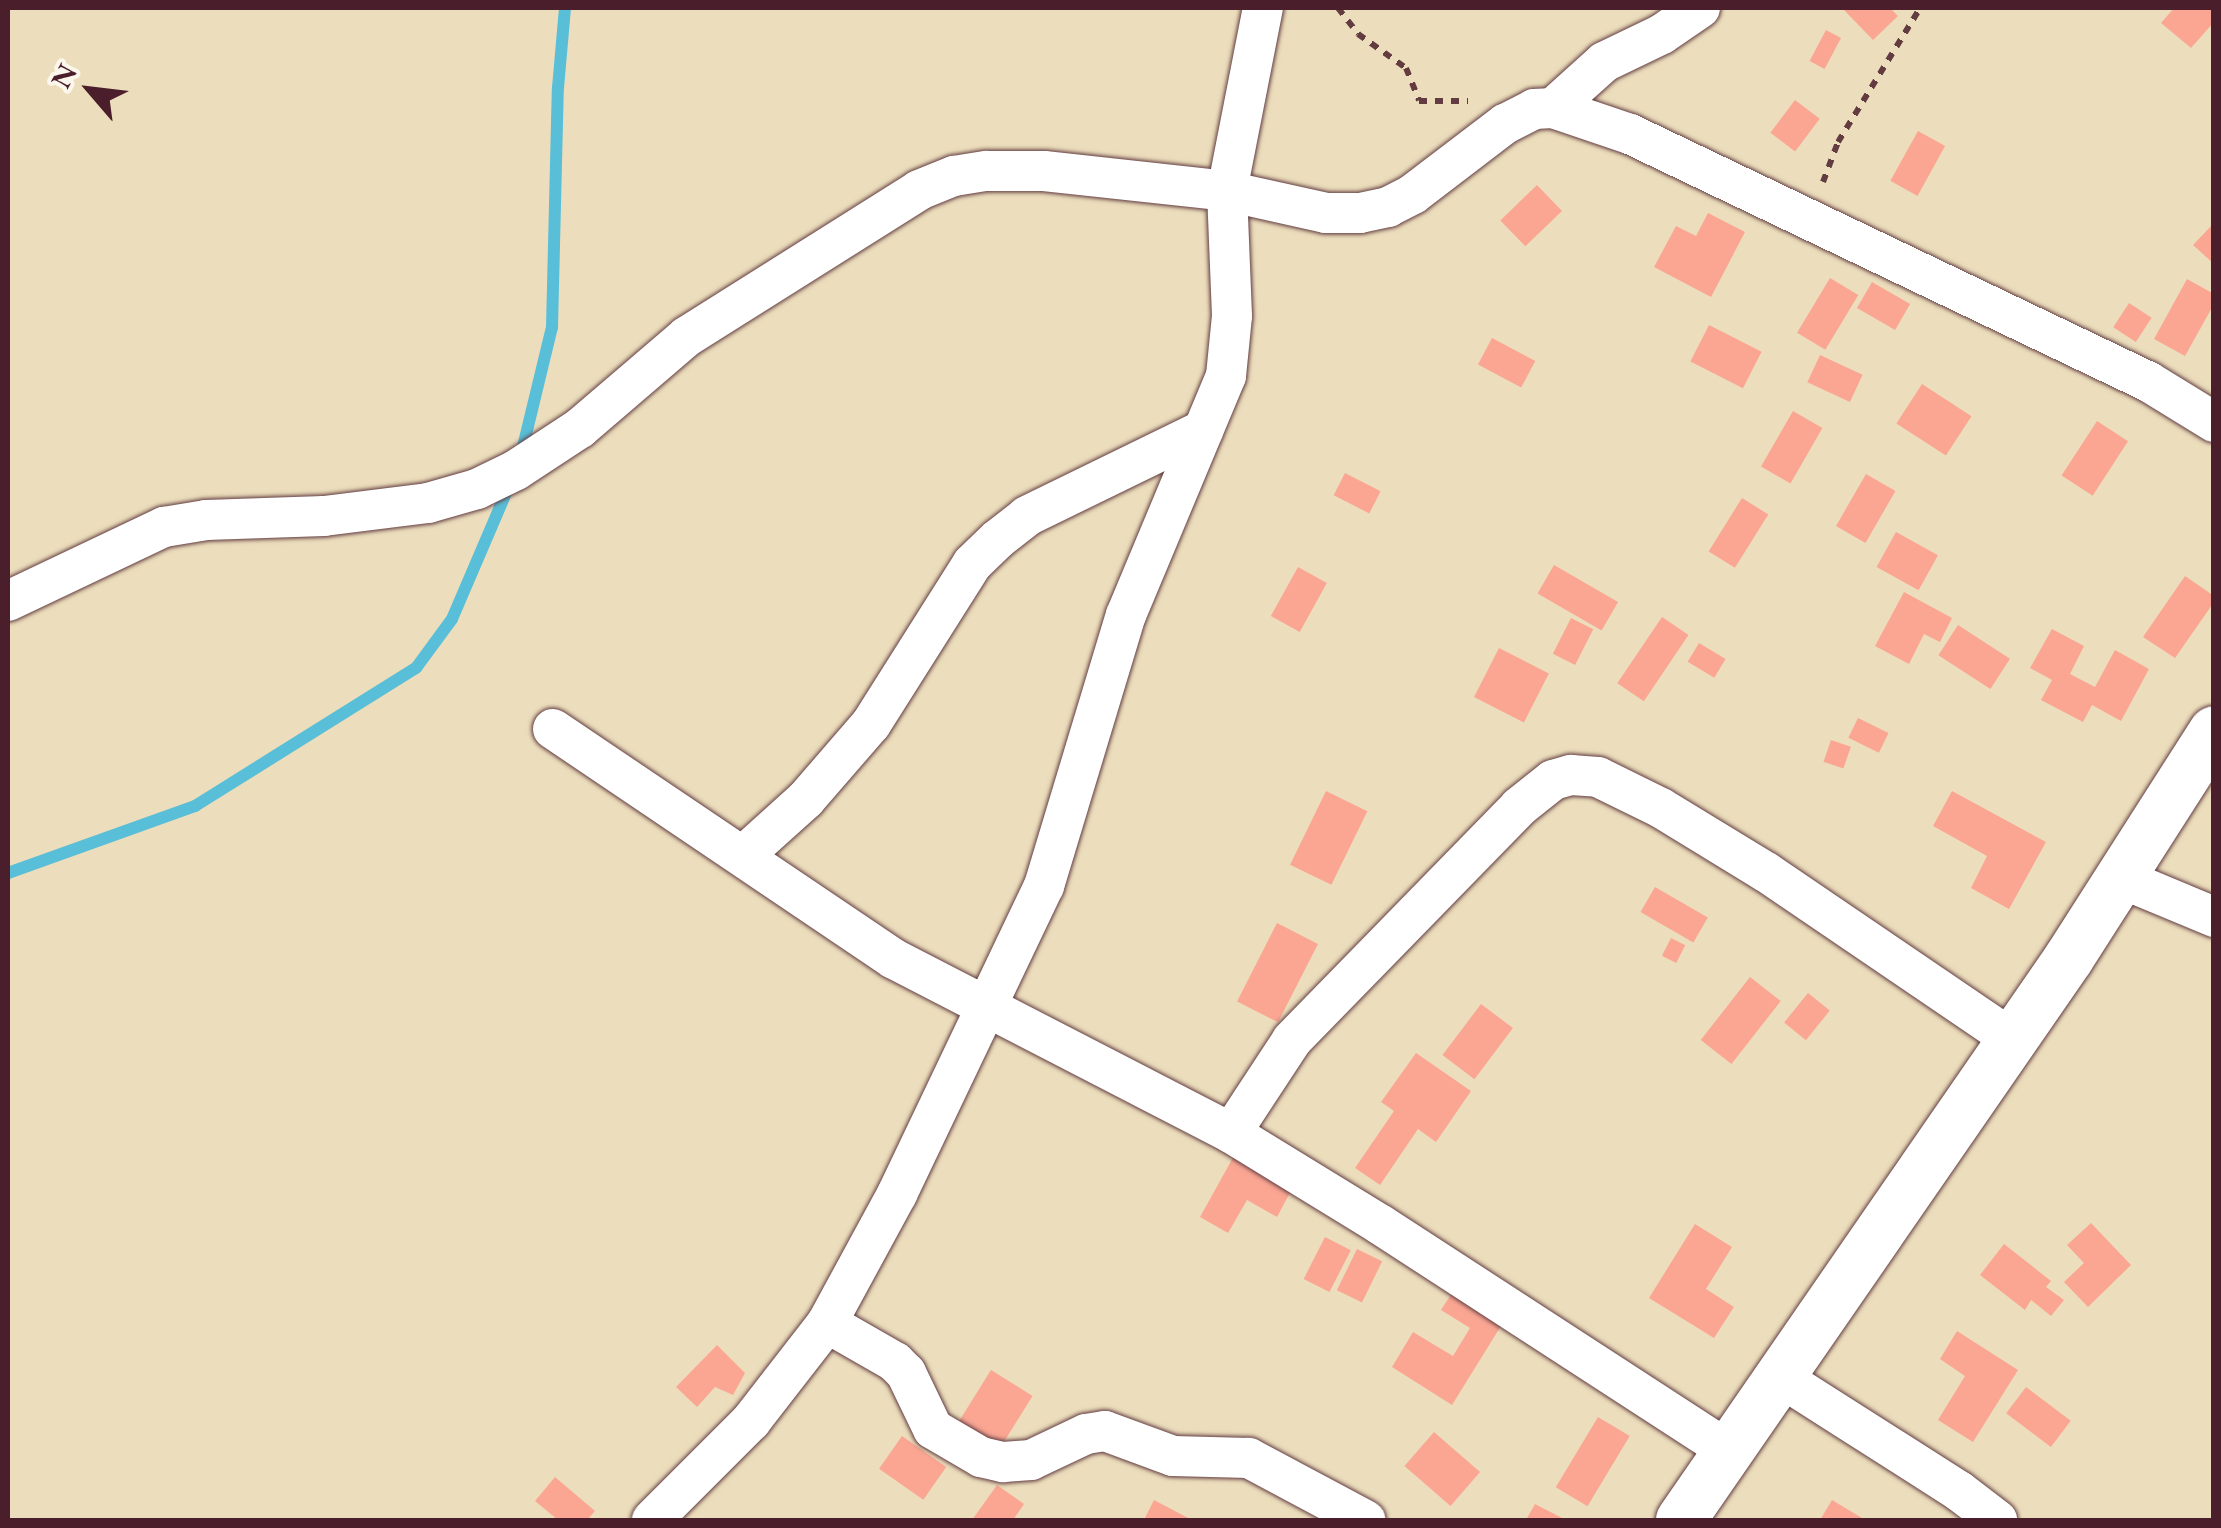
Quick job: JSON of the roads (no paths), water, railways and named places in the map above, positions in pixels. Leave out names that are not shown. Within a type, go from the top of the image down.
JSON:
[{"type":"street","points":[[652,1520],[751,1421],[827,1323],[897,1194],[1044,886],[1126,615],[1226,376],[1230,349],[1227,191],[1263,8]]},
{"type":"street","points":[[8,601],[164,527],[206,520],[324,516],[428,503],[477,489],[516,470],[580,428],[686,336],[919,190],[954,176],[1044,170],[1227,191],[1326,213],[1360,213],[1388,207],[1456,164],[1514,118],[1544,109],[1604,62],[1662,34],[1700,8]]},
{"type":"street","points":[[1544,109],[1630,134],[2149,382],[2214,422]]},
{"type":"street","points":[[744,854],[806,799],[872,724],[972,564],[998,539],[1027,516],[1203,430]]},
{"type":"street","points":[[553,730],[676,815],[744,854],[894,958],[1230,1133],[1381,1224],[1726,1449]]},
{"type":"street","points":[[1680,1520],[2012,1039],[2214,731]]},
{"type":"street","points":[[1230,1133],[1292,1040],[1520,807],[1553,780],[1571,775],[1598,777],[1661,808],[1766,872],[2012,1039]]},
{"type":"street","points":[[2118,878],[2214,917]]},
{"type":"street","points":[[827,1323],[896,1362],[933,1429],[980,1457],[1003,1462],[1030,1460],[1086,1434],[1105,1431],[1173,1456],[1250,1458],[1365,1520]]},
{"type":"street","points":[[1778,1375],[1960,1491],[1997,1520]]},
{"type":"waterway","points":[[522,451],[552,327],[558,88],[565,8]]},
{"type":"waterway","points":[[8,873],[195,806],[416,668],[452,619],[510,484]]}]
